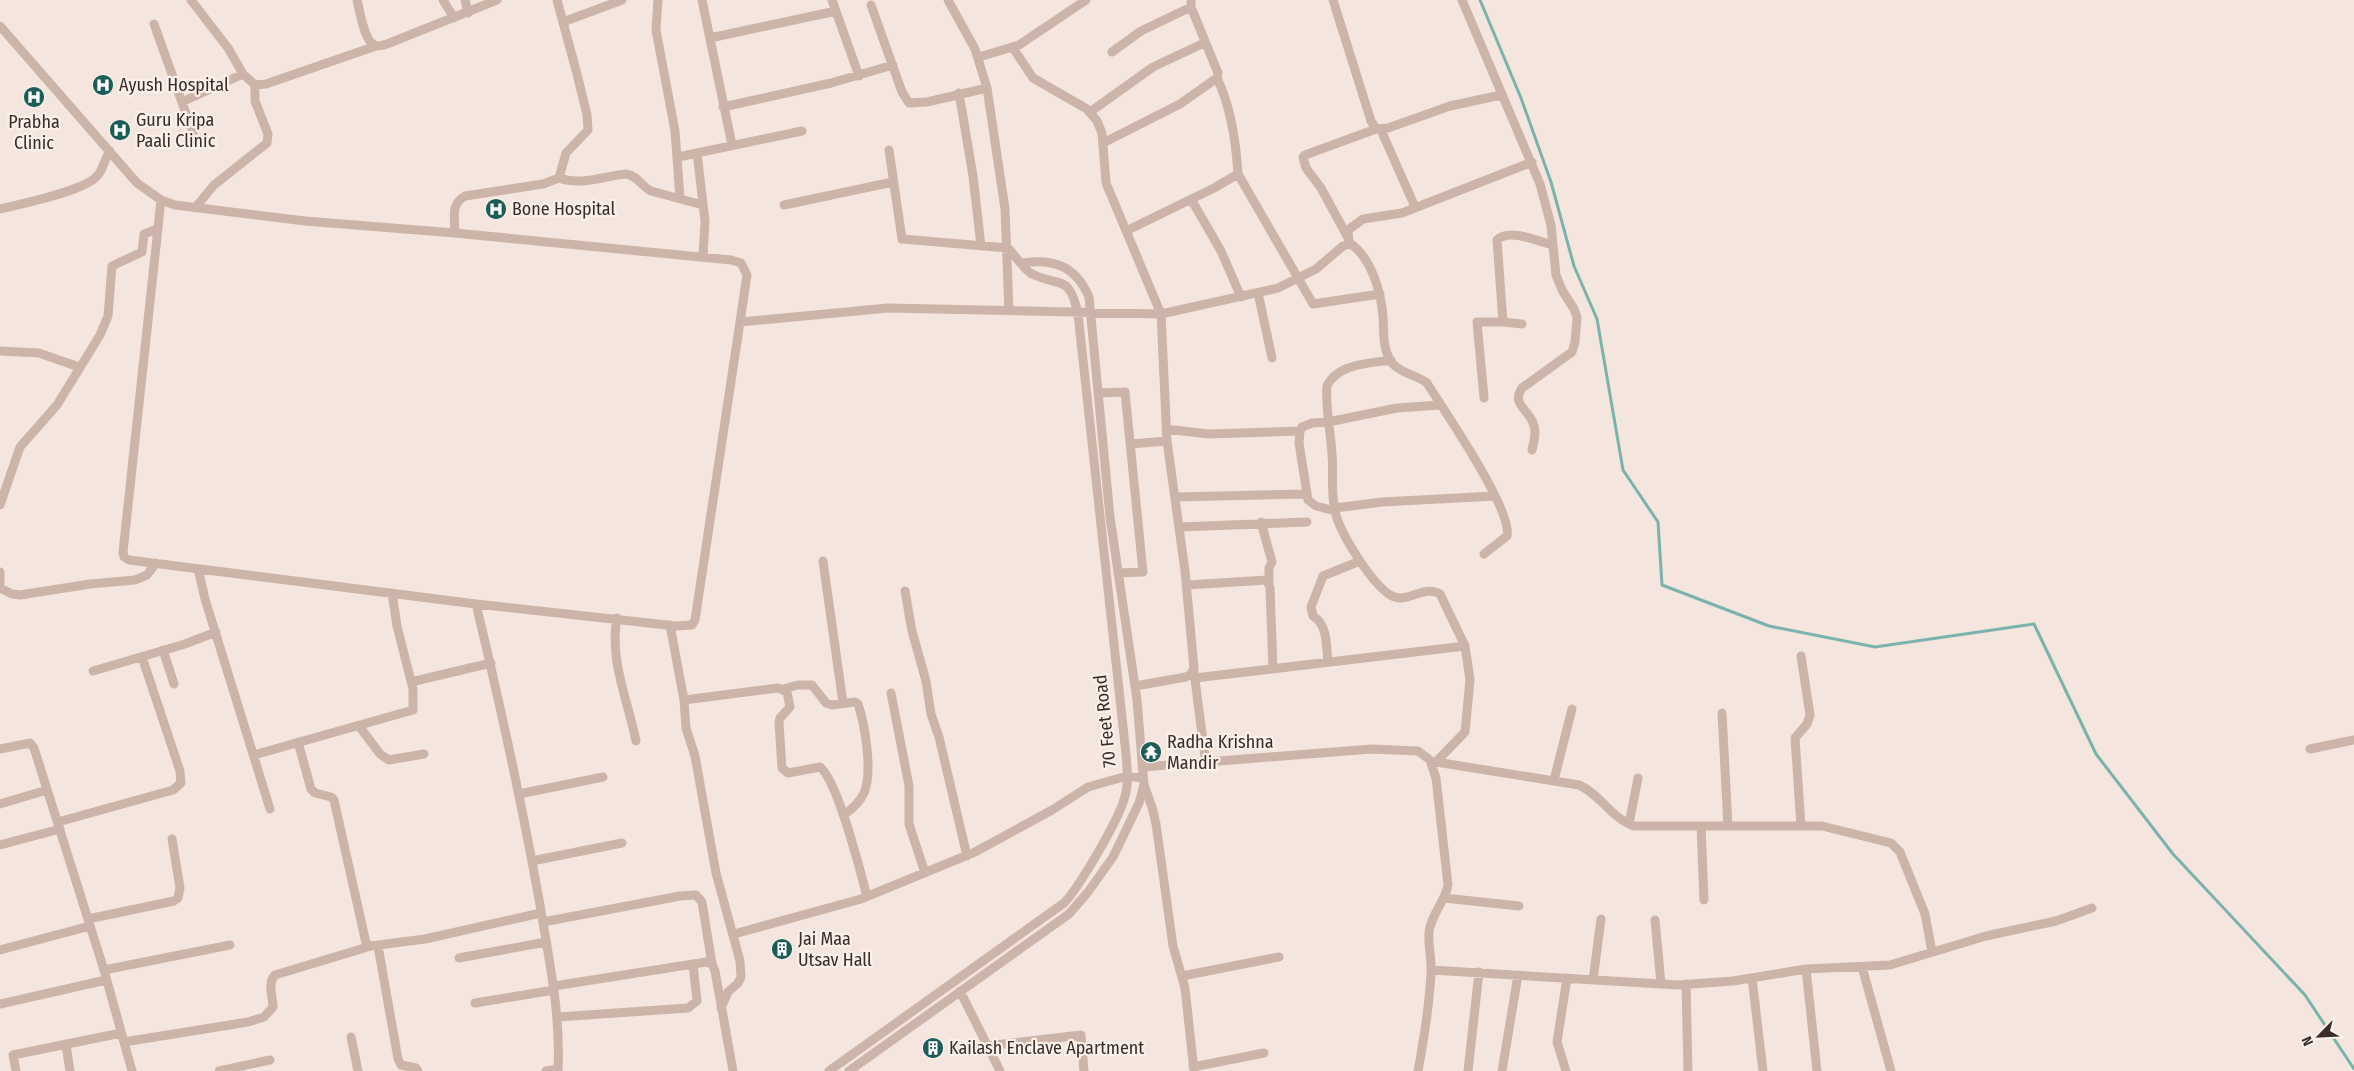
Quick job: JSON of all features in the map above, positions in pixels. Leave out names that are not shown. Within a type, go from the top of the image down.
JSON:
[{"type":"street","points":[[191,0],[228,48],[243,74],[255,85],[255,101],[268,134],[267,143],[214,185],[196,208]]},
{"type":"street","points":[[357,0],[369,42],[376,46]]},
{"type":"street","points":[[444,0],[454,18]]},
{"type":"street","points":[[465,0],[468,13]]},
{"type":"street","points":[[255,85],[266,84],[376,46],[468,13],[497,0]]},
{"type":"street","points":[[557,0],[588,122],[586,135],[566,153],[559,178]]},
{"type":"street","points":[[563,22],[622,0]]},
{"type":"street","points":[[658,0],[656,30],[678,156],[680,198]]},
{"type":"street","points":[[702,0],[732,145]]},
{"type":"street","points":[[832,0],[859,76]]},
{"type":"street","points":[[948,0],[979,57],[987,88],[1001,168],[1008,248],[1009,311]]},
{"type":"street","points":[[979,57],[1013,48],[1086,0]]},
{"type":"street","points":[[1332,0],[1371,121],[1379,129],[1415,207]]},
{"type":"street","points":[[1462,0],[1501,95],[1532,162],[1547,208],[1559,283],[1574,308],[1577,326],[1575,342],[1570,355],[1520,392],[1520,404],[1534,426],[1535,435],[1532,450]]},
{"type":"street","points":[[1112,52],[1141,31],[1191,4],[1204,43],[1218,73],[1217,78],[1225,98],[1236,146],[1238,174],[1300,278],[1313,304],[1380,294]]},
{"type":"street","points":[[871,5],[905,98],[909,103],[926,102],[987,88]]},
{"type":"street","points":[[710,38],[836,11]]},
{"type":"street","points":[[154,24],[193,132]]},
{"type":"street","points":[[0,26],[138,183],[160,200],[196,208],[305,220],[703,257],[741,263],[746,268],[747,275],[695,620],[692,625],[670,625],[476,604],[129,560],[124,557],[160,200]]},
{"type":"street","points":[[1090,112],[1153,67],[1204,43]]},
{"type":"street","points":[[1013,48],[1034,78],[1090,112],[1098,121],[1102,132],[1106,184],[1161,314],[1167,440],[1187,585],[1195,678],[1206,764]]},
{"type":"street","points":[[723,107],[859,76],[893,65]]},
{"type":"street","points":[[182,102],[243,74]]},
{"type":"street","points":[[1103,143],[1180,104],[1217,78]]},
{"type":"street","points":[[959,93],[973,176],[981,246]]},
{"type":"street","points":[[1484,554],[1500,544],[1508,533],[1494,496],[1471,453],[1427,383],[1421,378],[1399,368],[1391,360],[1385,349],[1380,294],[1361,254],[1348,240],[1321,188],[1306,168],[1303,157],[1379,129],[1461,103],[1501,95]]},
{"type":"street","points":[[678,156],[802,131]]},
{"type":"street","points":[[889,150],[902,239],[1008,248],[1023,263]]},
{"type":"street","points":[[0,209],[32,203],[87,183],[98,175],[110,151]]},
{"type":"street","points":[[697,152],[704,205],[703,257]]},
{"type":"street","points":[[740,322],[888,308],[1078,314],[1132,312],[1161,314],[1278,288],[1316,269],[1348,240],[1350,227],[1363,219],[1397,214],[1532,162]]},
{"type":"street","points":[[456,233],[454,207],[458,200],[465,196],[543,184],[559,178],[574,182],[626,174],[632,175],[645,188],[651,191],[704,205]]},
{"type":"street","points":[[1126,231],[1238,174]]},
{"type":"street","points":[[784,205],[893,182]]},
{"type":"street","points":[[1192,199],[1221,251],[1241,297]]},
{"type":"street","points":[[0,505],[20,447],[57,405],[100,335],[108,316],[112,266],[142,252],[144,234],[157,229]]},
{"type":"street","points":[[1503,322],[1497,240],[1503,236],[1515,236],[1552,245]]},
{"type":"street","name":"70 Feet Road","points":[[849,1071],[1066,917],[1088,892],[1113,857],[1139,803],[1143,781],[1143,767],[1135,686],[1118,573],[1089,297],[1083,283],[1073,272],[1046,262],[1023,263]]},
{"type":"street","name":"70 Feet Road","points":[[830,1071],[1058,907],[1075,889],[1119,812],[1126,794],[1127,776],[1078,314],[1069,288],[1057,281],[1032,274],[1023,263]]},
{"type":"street","points":[[1258,293],[1272,358]]},
{"type":"street","points":[[1484,398],[1477,322],[1522,324]]},
{"type":"street","points":[[0,351],[39,352],[79,367]]},
{"type":"street","points":[[1391,360],[1351,367],[1336,374],[1330,380],[1327,394],[1328,422],[1335,510],[1360,561],[1394,597],[1432,591],[1440,594],[1465,646],[1470,680],[1466,726],[1461,737],[1434,763]]},
{"type":"street","points":[[1098,393],[1125,392],[1143,572],[1118,573]]},
{"type":"street","points":[[1440,405],[1397,408],[1328,422],[1306,424],[1300,431],[1299,443],[1306,494],[1312,505],[1335,510],[1382,502],[1494,496]]},
{"type":"street","points":[[1166,429],[1208,434],[1300,431]]},
{"type":"street","points":[[1130,444],[1167,440]]},
{"type":"street","points":[[1176,497],[1306,494]]},
{"type":"street","points":[[1180,527],[1260,522],[1306,522]]},
{"type":"street","points":[[1260,522],[1272,562],[1269,568],[1269,583],[1273,669]]},
{"type":"street","points":[[823,561],[843,703]]},
{"type":"street","points":[[1328,662],[1323,627],[1320,621],[1313,616],[1311,607],[1323,576],[1360,561]]},
{"type":"street","points":[[0,572],[0,588],[12,594],[20,595],[90,584],[135,580],[147,575],[156,563]]},
{"type":"street","points":[[198,569],[202,590],[270,810]]},
{"type":"street","points":[[1187,585],[1263,579],[1269,583]]},
{"type":"street","points":[[905,591],[912,630],[926,681],[931,714],[939,737],[967,856]]},
{"type":"street","points":[[254,755],[413,710],[414,698],[397,626],[392,593]]},
{"type":"street","points":[[476,604],[491,663],[519,794],[554,988],[560,1046],[558,1070],[546,1071]]},
{"type":"street","points":[[617,618],[615,631],[617,661],[636,741]]},
{"type":"street","points":[[670,625],[684,700],[686,728],[695,756],[716,873],[740,960],[741,977],[738,983],[728,992],[721,1008]]},
{"type":"street","points":[[93,671],[216,632]]},
{"type":"street","points":[[1195,678],[1465,646]]},
{"type":"street","points":[[163,650],[174,684]]},
{"type":"street","points":[[1801,656],[1810,714],[1807,724],[1795,738],[1802,826]]},
{"type":"street","points":[[0,845],[166,792],[181,783],[180,772],[142,657]]},
{"type":"street","points":[[410,682],[491,663]]},
{"type":"street","points":[[1135,686],[1186,677],[1191,674],[1194,668]]},
{"type":"street","points":[[684,700],[783,689],[798,684],[812,685],[826,703],[832,705],[855,702],[858,704],[865,733],[868,774],[864,794],[854,807],[844,815]]},
{"type":"street","points":[[783,689],[787,692],[790,708],[780,718],[779,723],[782,768],[788,773],[820,767],[826,773],[844,815],[867,896]]},
{"type":"street","points":[[891,693],[910,791],[909,824],[925,873]]},
{"type":"street","points":[[1554,780],[1572,709]]},
{"type":"street","points":[[1722,713],[1728,826]]},
{"type":"street","points":[[358,726],[380,754],[389,760],[424,754]]},
{"type":"street","points":[[2310,749],[2354,740]]},
{"type":"street","points":[[298,742],[311,789],[314,793],[332,797],[334,800],[364,936],[366,943],[375,946]]},
{"type":"street","points":[[0,749],[30,744],[34,748],[105,975],[132,1071]]},
{"type":"street","points":[[1143,767],[1206,764],[1372,749],[1418,751],[1426,755],[1434,763],[1554,780],[1585,787],[1629,824],[1641,826],[1829,827],[1858,836],[1884,841],[1896,846],[1925,914],[1932,952]]},
{"type":"street","points":[[1418,1071],[1430,1000],[1429,933],[1448,885],[1434,763]]},
{"type":"street","points":[[734,934],[838,906],[925,873],[967,856],[1052,810],[1088,787],[1127,776],[1143,781],[1156,824],[1173,946],[1182,976],[1194,1069],[1264,1053]]},
{"type":"street","points":[[519,794],[603,777]]},
{"type":"street","points":[[1629,824],[1638,778]]},
{"type":"street","points":[[0,804],[47,790]]},
{"type":"street","points":[[1702,826],[1704,900]]},
{"type":"street","points":[[0,950],[89,923],[174,901],[178,898],[180,888],[172,839]]},
{"type":"street","points":[[532,861],[622,843]]},
{"type":"street","points":[[124,1042],[248,1022],[264,1017],[274,1007],[270,986],[271,978],[275,975],[375,946],[680,896],[696,895],[702,902],[733,1071]]},
{"type":"street","points":[[1444,898],[1519,906]]},
{"type":"street","points":[[1058,907],[1066,917]]},
{"type":"street","points":[[1431,970],[1661,984],[1686,984],[1752,978],[1806,969],[1890,965],[1986,936],[2056,921],[2092,908]]},
{"type":"street","points":[[1593,980],[1601,919]]},
{"type":"street","points":[[1655,920],[1661,984]]},
{"type":"street","points":[[459,958],[546,942]]},
{"type":"street","points":[[0,1004],[105,975],[230,945]]},
{"type":"street","points":[[375,946],[398,1059],[401,1065],[416,1068],[418,1071]]},
{"type":"street","points":[[1182,976],[1279,957]]},
{"type":"street","points":[[475,1003],[693,964],[706,962],[712,964]]},
{"type":"street","points":[[558,1017],[688,1008],[697,1001],[698,995],[693,964]]},
{"type":"street","points":[[1862,967],[1891,1071]]},
{"type":"street","points":[[1806,969],[1817,1071]]},
{"type":"street","points":[[1468,1071],[1479,972]]},
{"type":"street","points":[[1502,1071],[1518,975]]},
{"type":"street","points":[[1566,1071],[1557,1042],[1567,978]]},
{"type":"street","points":[[1752,978],[1763,1071]]},
{"type":"street","points":[[1686,984],[1688,1071]]},
{"type":"street","points":[[960,992],[1000,1071]]},
{"type":"street","points":[[919,1006],[925,1016]]},
{"type":"street","points":[[16,1071],[13,1055],[121,1032]]},
{"type":"street","points":[[987,1046],[1081,1035],[1084,1071]]},
{"type":"street","points":[[351,1037],[358,1071]]},
{"type":"street","points":[[66,1045],[70,1071]]},
{"type":"street","points":[[219,1071],[270,1060]]},
{"type":"waterway","points":[[1480,0],[1521,98],[1551,182],[1574,266],[1597,319],[1623,470],[1658,522],[1662,585],[1769,626],[1875,647],[2034,624],[2096,754],[2173,854],[2305,995],[2354,1069]]},
{"type":"place","name":"Ayush Hospital","points":[[103,85]]},
{"type":"place","name":"Prabha Clinic","points":[[34,97]]},
{"type":"place","name":"Guru Kripa Paali Clinic","points":[[120,130]]},
{"type":"place","name":"Bone Hospital","points":[[496,209]]},
{"type":"place","name":"Radha Krishna Mandir","points":[[1151,752]]},
{"type":"place","name":"Jai Maa Utsav Hall","points":[[782,949]]},
{"type":"place","name":"Kailash Enclave Apartment","points":[[933,1048]]}]
